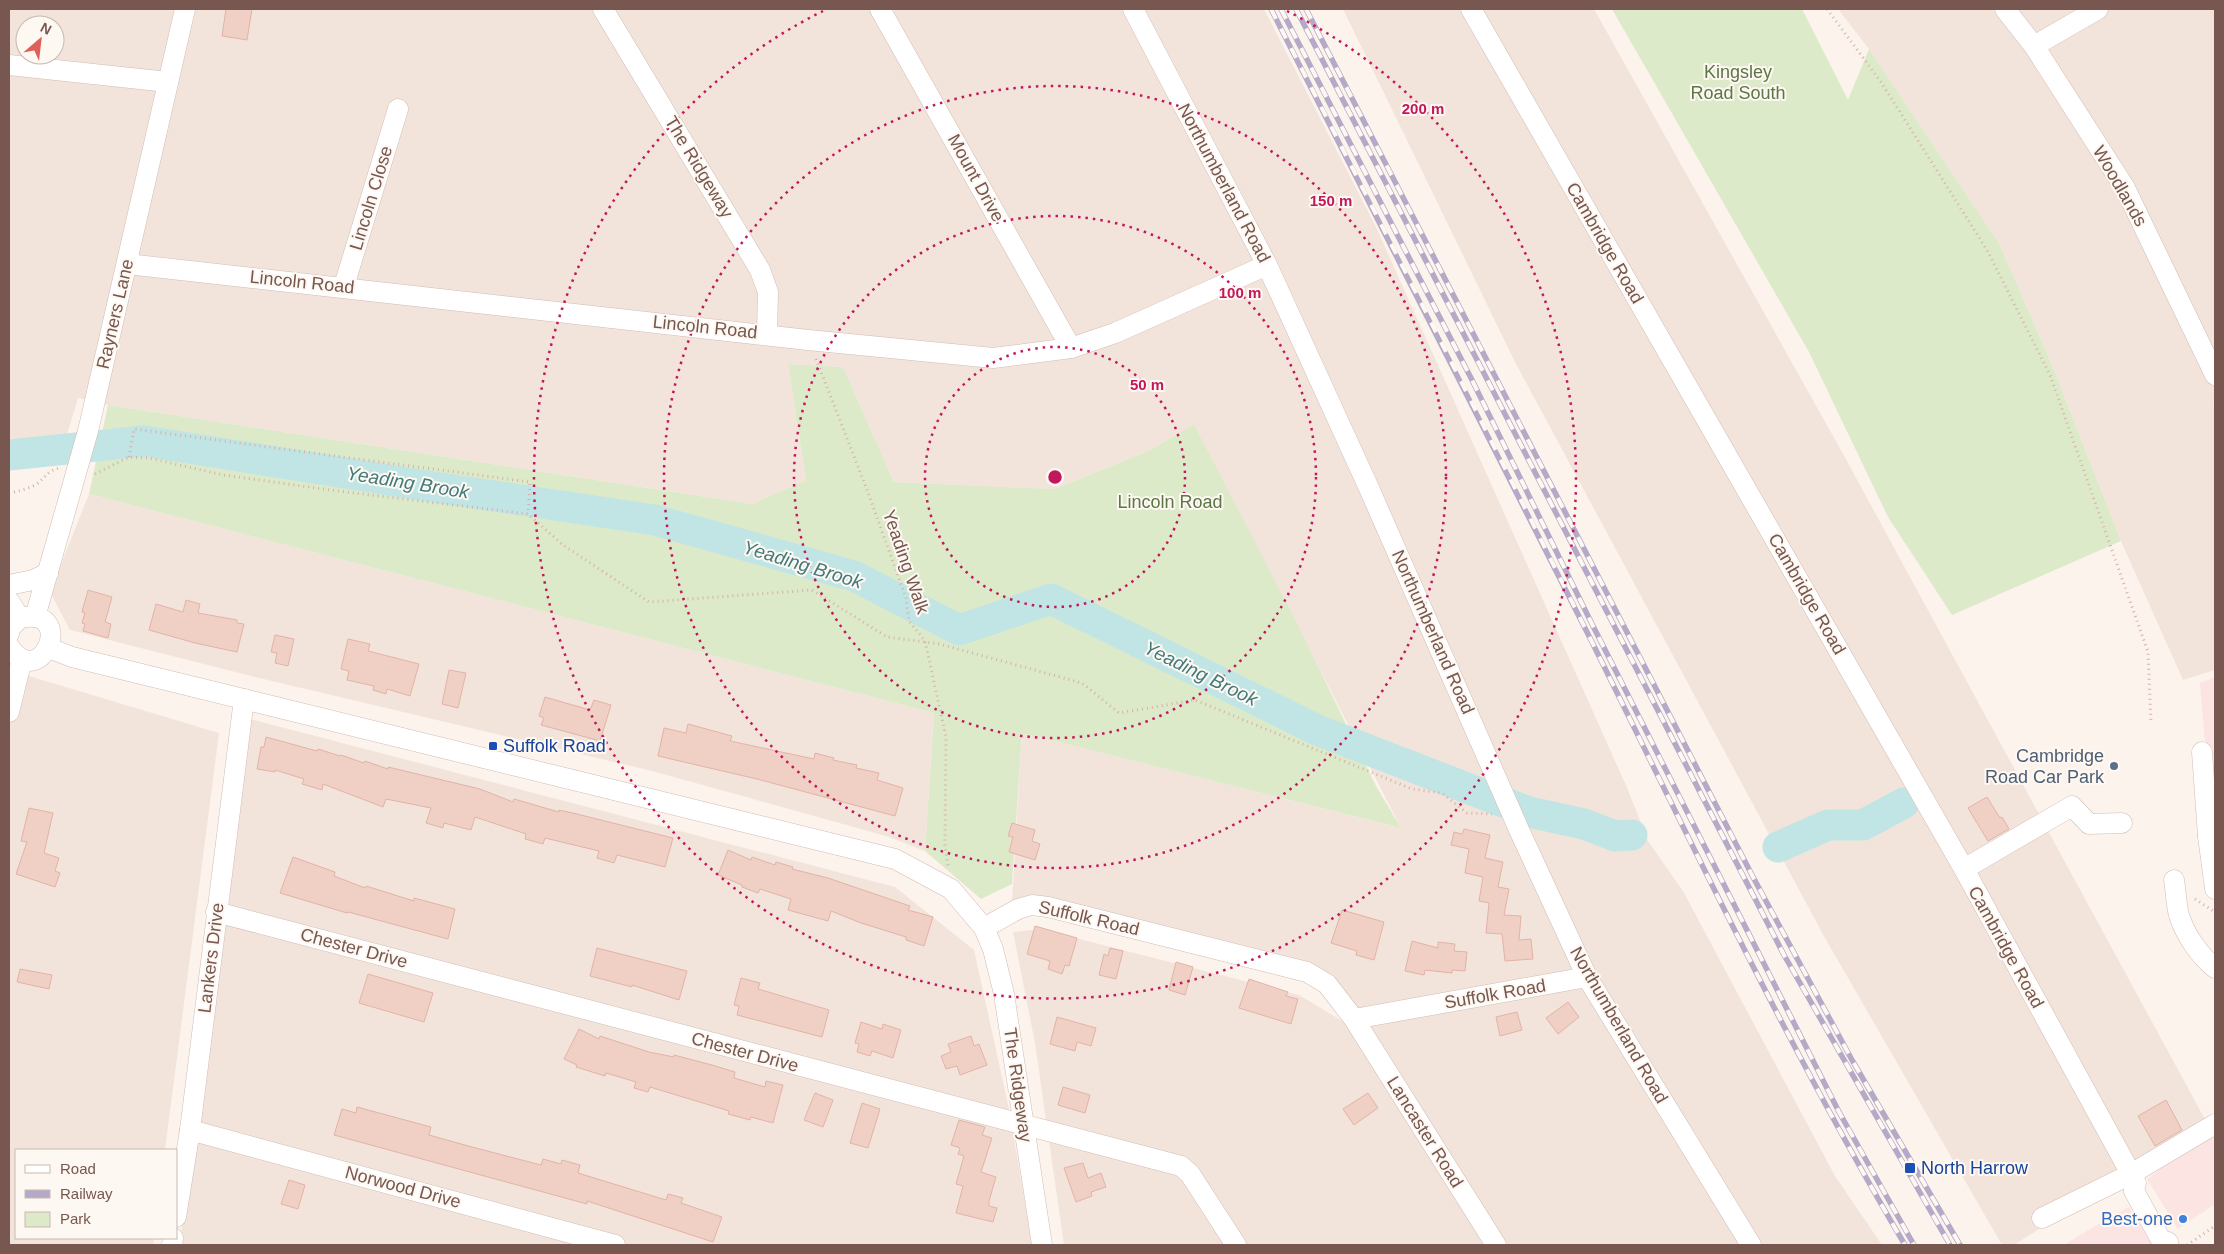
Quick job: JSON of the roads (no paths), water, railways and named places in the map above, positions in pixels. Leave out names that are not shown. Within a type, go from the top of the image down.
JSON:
[{"type":"street","name":"Rayners Lane","points":[[10,697],[17,640],[48,573],[88,432],[185,9]]},
{"type":"street","name":"The Ridgeway","points":[[603,9],[760,270],[768,292],[767,334]]},
{"type":"street","name":"Mount Drive","points":[[880,9],[1071,348]]},
{"type":"street","name":"Northumberland Road","points":[[1133,9],[1267,266],[1368,486],[1500,786],[1587,977],[1750,1245]]},
{"type":"street","name":"Cambridge Road","points":[[1471,9],[1964,869],[2133,1178],[2134,1191],[2161,1240],[2176,1244]]},
{"type":"street","name":"Woodlands","points":[[2006,9],[2034,46],[2125,188],[2215,375]]},
{"type":"street","points":[[2034,46],[2098,9]]},
{"type":"street","points":[[9,65],[168,82]]},
{"type":"street","name":"Lincoln Close","points":[[344,286],[398,109]]},
{"type":"street","name":"Lincoln Road","points":[[127,264],[344,286],[808,340],[993,358],[1071,348],[1115,333],[1267,266]]},
{"type":"street","points":[[9,585],[33,580],[48,573]]},
{"type":"street","points":[[9,601],[17,640],[38,658],[49,648],[52,638],[49,628],[42,621],[17,640]]},
{"type":"street","points":[[49,648],[72,657],[895,859],[950,889],[984,928]]},
{"type":"street","name":"Lankers Drive","points":[[178,1205],[190,1130],[244,699]]},
{"type":"street","points":[[2202,752],[2215,889]]},
{"type":"street","points":[[1964,869],[2072,806],[2089,824],[2122,823]]},
{"type":"street","points":[[2174,880],[2180,916],[2193,943],[2215,968]]},
{"type":"street","name":"Suffolk Road","points":[[984,928],[1018,909],[1032,905],[1048,907],[1307,972],[1327,984],[1354,1018],[1587,977]]},
{"type":"street","name":"Chester Drive","points":[[216,912],[1181,1166],[1190,1174],[1236,1245]]},
{"type":"street","name":"The Ridgeway","points":[[984,928],[993,949],[1004,994],[1042,1245]]},
{"type":"street","name":"Lancaster Road","points":[[1354,1018],[1496,1245]]},
{"type":"street","points":[[2042,1218],[2133,1178],[2215,1124]]},
{"type":"street","name":"Norwood Drive","points":[[190,1130],[615,1245]]},
{"type":"waterway","name":"Yeading Brook","points":[[9,455],[144,441],[655,520],[854,576],[959,630],[1051,599],[1317,730],[1529,812],[1584,824],[1615,836],[1632,835]]},
{"type":"waterway","name":"Yeading Brook","points":[[1778,847],[1828,825],[1863,825],[1904,803]]},
{"type":"railway","points":[[1271,9],[1511,480],[1742,945],[1821,1096],[1905,1245]]},
{"type":"railway","points":[[1281,9],[1471,378],[1592,624],[1839,1112],[1914,1245]]},
{"type":"railway","points":[[1296,9],[1784,955],[1950,1245]]},
{"type":"railway","points":[[1306,9],[1753,877],[1852,1060],[1960,1245]]},
{"type":"place","name":"Suffolk Road","points":[[493,746]]},
{"type":"place","name":"Cambridge Road Car Park","points":[[2114,766]]},
{"type":"place","name":"North Harrow","points":[[1910,1168]]},
{"type":"place","name":"Best-one","points":[[2183,1219]]},
{"type":"park label","name":"Kingsley Road South","points":[[1738,82]]}]
